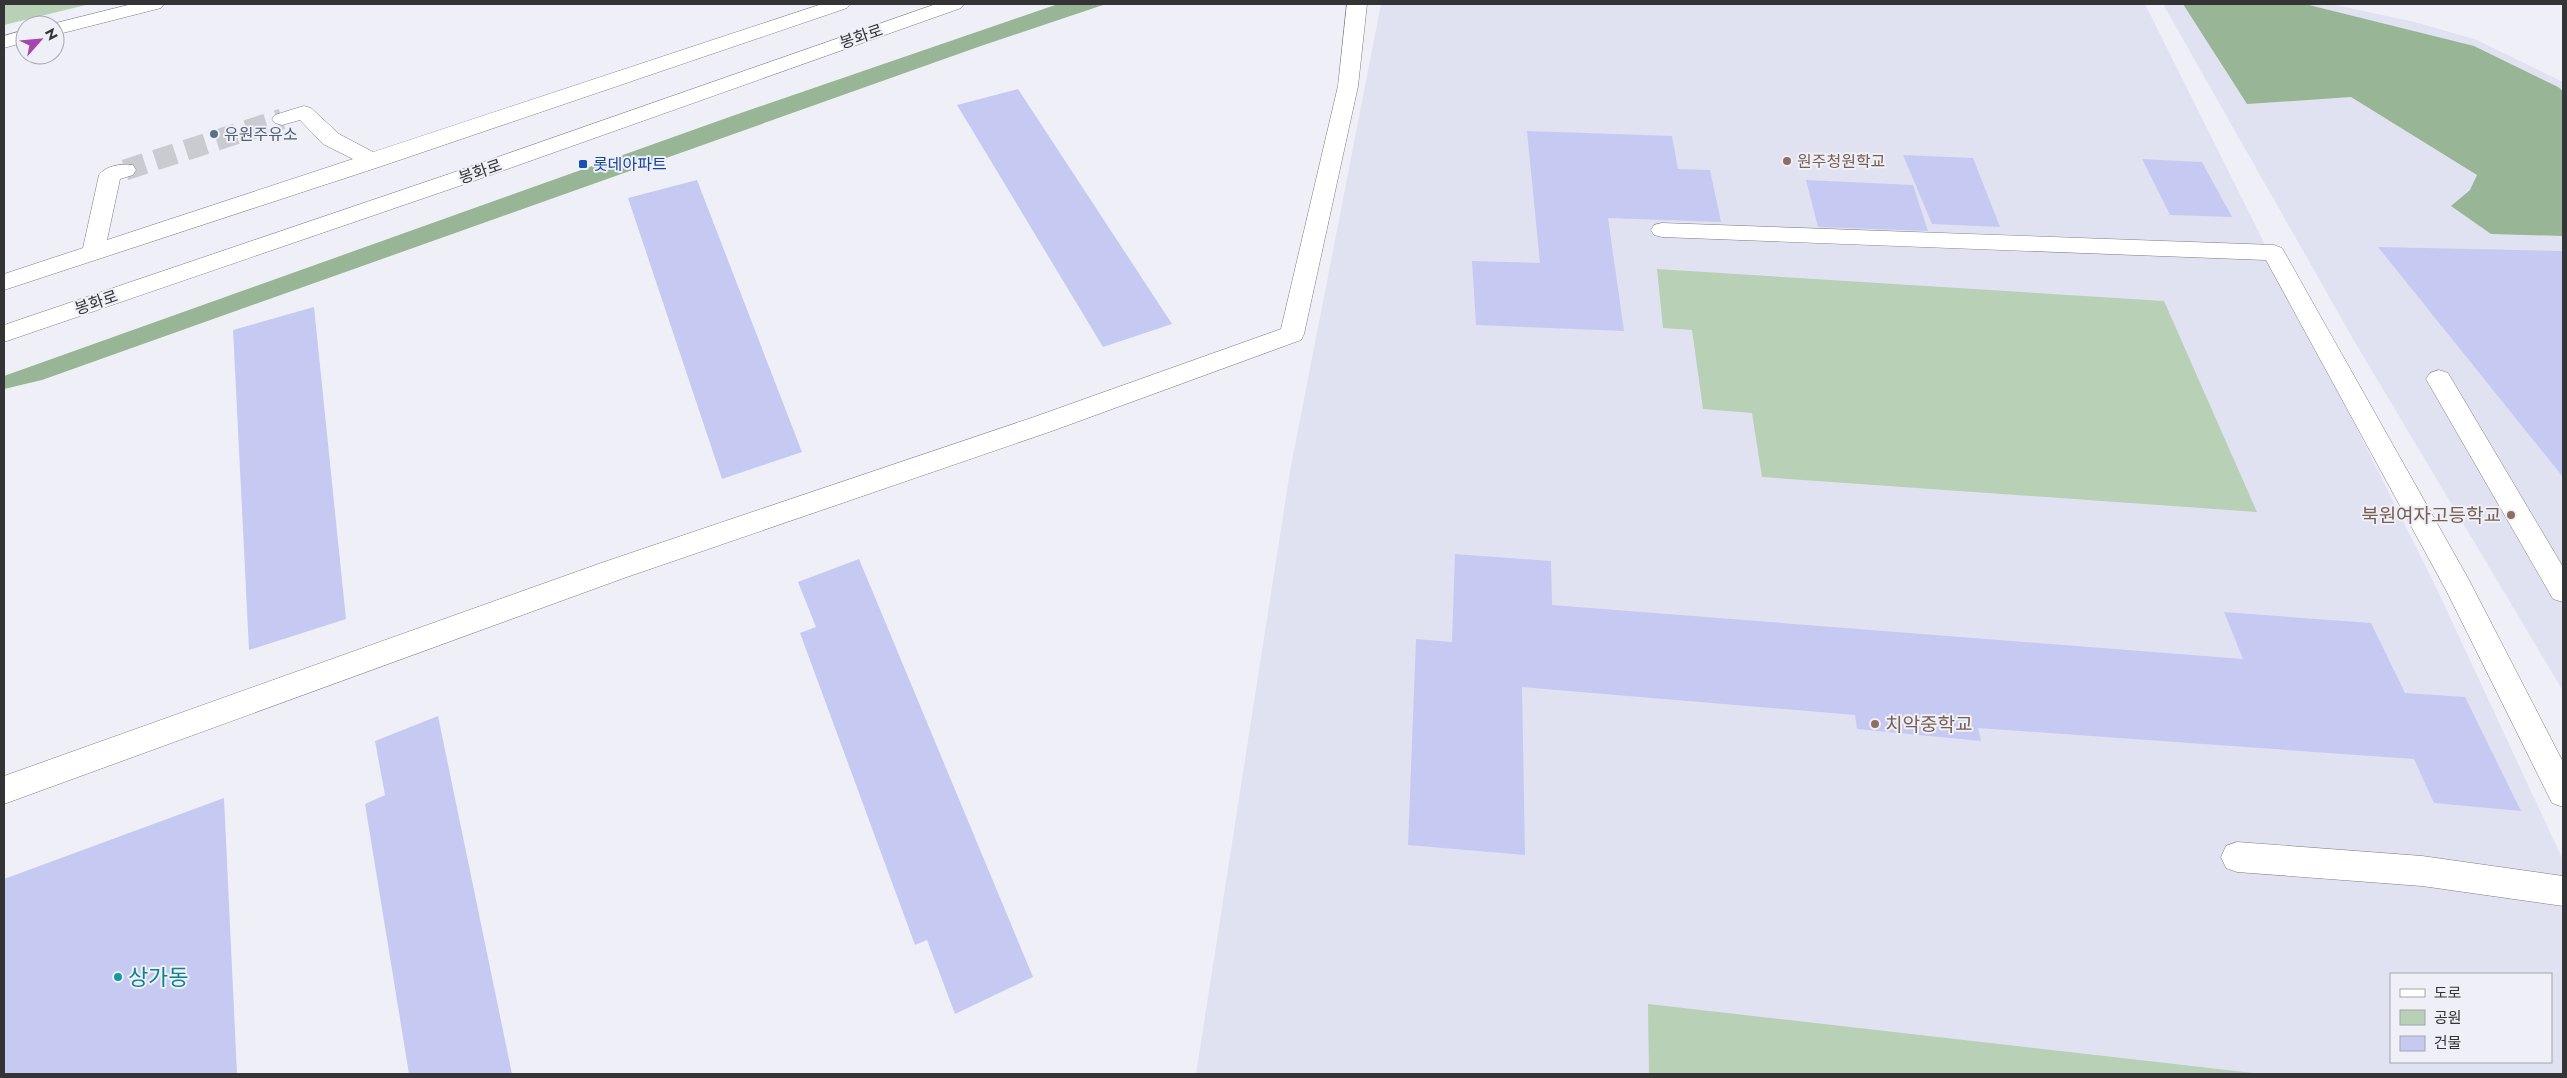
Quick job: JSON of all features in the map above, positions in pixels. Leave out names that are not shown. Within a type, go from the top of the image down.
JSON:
[{"type":"street","points":[[65,26],[154,4]]},
{"type":"street","name":"봉화로","points":[[4,282],[374,161],[840,4]]},
{"type":"street","name":"봉화로","points":[[4,334],[457,179],[954,4]]},
{"type":"street","points":[[4,790],[614,570],[1043,424],[1292,334],[1348,86],[1357,4]]},
{"type":"street","points":[[280,114],[304,112],[332,139],[374,161]]},
{"type":"street","points":[[93,253],[119,168]]},
{"type":"street","points":[[1662,230],[2274,253],[2459,588],[2563,793]]},
{"type":"street","points":[[2439,379],[2563,591]]},
{"type":"street","points":[[2238,857],[2422,871],[2563,891]]},
{"type":"shaded area","points":[[1381,4],[2145,4],[2436,587],[2563,860],[2563,1074],[1196,1074],[1290,471]]},
{"type":"shaded area","name":"북원여자고등학교","points":[[2163,4],[2331,4],[2415,22],[2477,40],[2563,82],[2563,691],[2353,339]]},
{"type":"green space","points":[[4,4],[90,4],[45,15],[15,15],[15,22],[4,25]]},
{"type":"green space","points":[[1058,4],[1106,4],[978,47],[42,380],[4,389],[4,376],[735,115]]},
{"type":"green space","points":[[2183,4],[2305,4],[2474,46],[2558,87],[2563,91],[2563,236],[2491,234],[2451,206],[2470,190],[2477,175],[2351,97],[2247,104]]},
{"type":"green space","points":[[1657,269],[2164,301],[2257,512],[1762,477],[1752,413],[1703,409],[1692,330],[1663,328]]},
{"type":"green space","points":[[1648,1004],[2262,1074],[1649,1074]]},
{"type":"building","points":[[1018,89],[1172,324],[1103,347],[957,105]]},
{"type":"building","points":[[1527,131],[1672,136],[1678,169],[1710,170],[1721,222],[1608,218],[1624,331],[1476,325],[1472,261],[1540,263]]},
{"type":"building","points":[[1903,155],[1973,158],[2000,227],[1932,224]]},
{"type":"building","points":[[2142,159],[2202,162],[2232,217],[2170,215]]},
{"type":"building","points":[[697,180],[802,452],[722,479],[628,198]]},
{"type":"building","points":[[1806,180],[1913,185],[1928,231],[1818,227]]},
{"type":"building","points":[[2378,247],[2563,251],[2563,477]]},
{"type":"building","points":[[314,307],[346,619],[249,650],[233,330]]},
{"type":"building","points":[[1455,554],[1551,561],[1552,605],[2243,659],[2224,612],[2371,623],[2405,693],[2465,697],[2521,811],[2434,803],[2414,759],[1978,728],[1981,741],[1857,729],[1855,715],[1522,687],[1525,855],[1408,845],[1416,639],[1452,642]]},
{"type":"building","points":[[859,559],[1033,977],[955,1014],[927,940],[915,945],[800,633],[816,627],[798,582]]},
{"type":"building","points":[[438,716],[512,1074],[409,1074],[365,804],[385,795],[375,741]]},
{"type":"building","name":"상가동","points":[[224,798],[237,1074],[4,1074],[4,879]]},
{"type":"tunnel","points":[[125,170],[282,119]]},
{"type":"place","name":"유원주유소","points":[[214,134]]},
{"type":"place","name":"원주청원학교","points":[[1787,161]]},
{"type":"place","name":"롯데아파트","points":[[583,164]]},
{"type":"place","name":"북원여자고등학교","points":[[2511,515]]},
{"type":"place","name":"치악중학교","points":[[1875,724]]},
{"type":"place","name":"상가동","points":[[118,977]]}]
